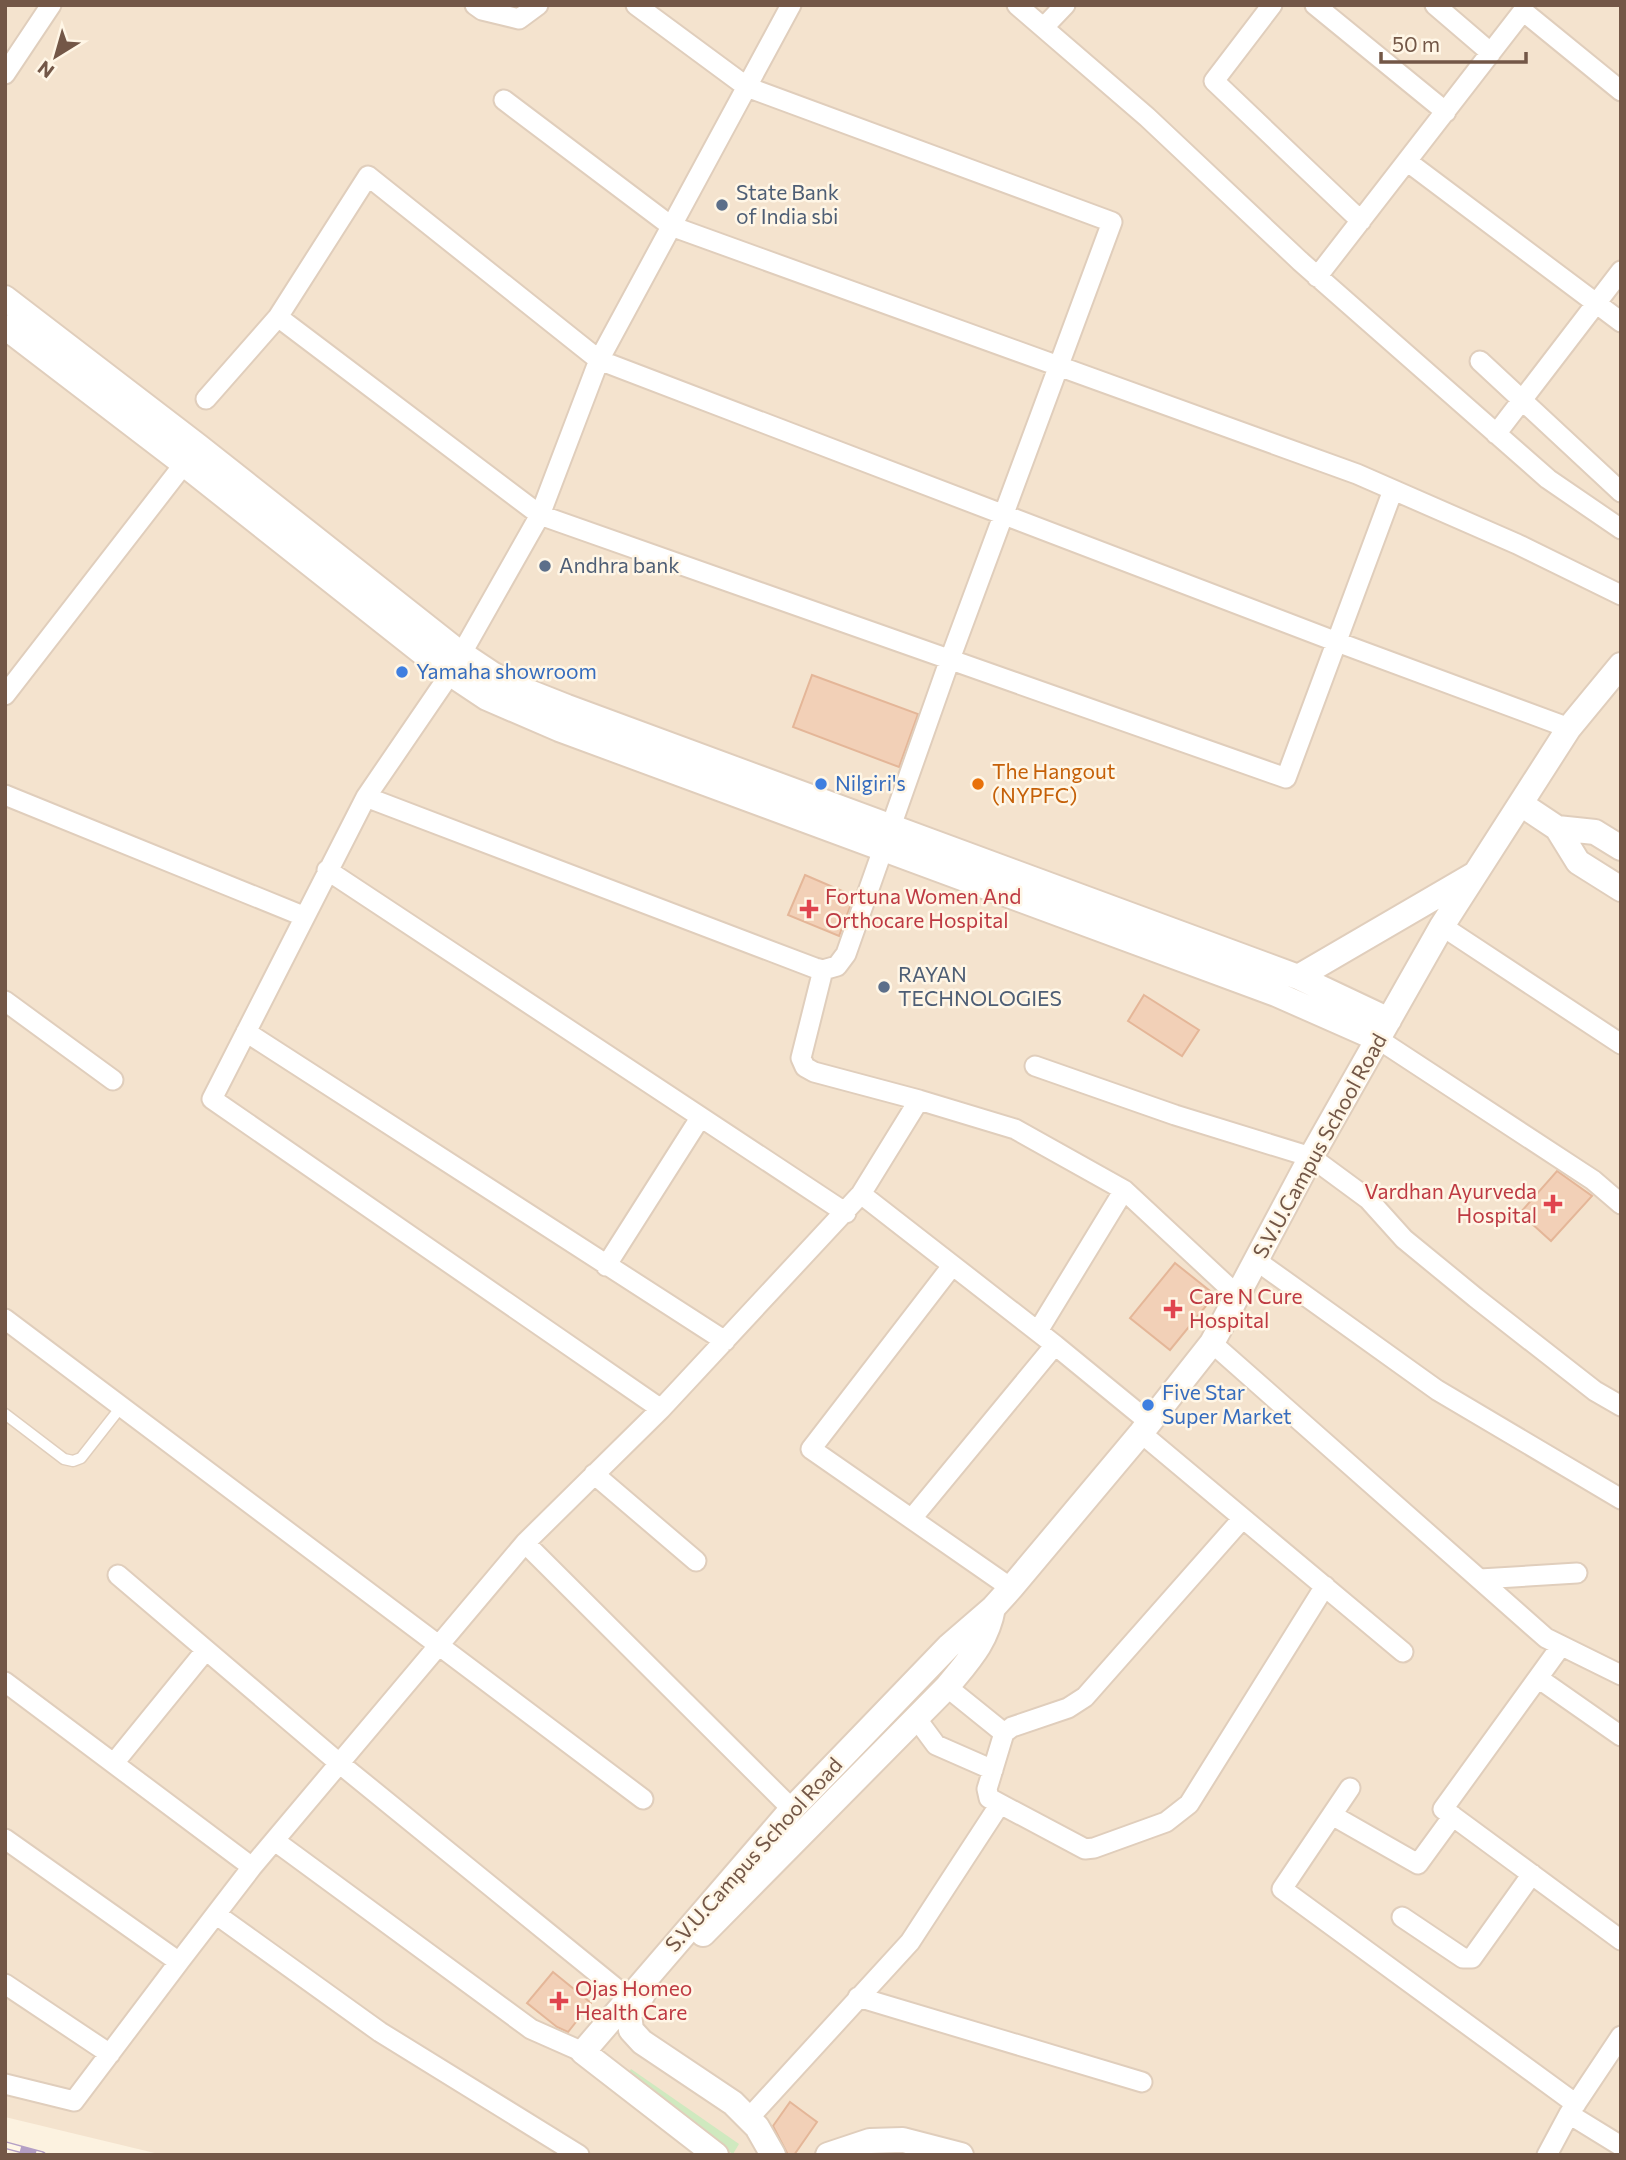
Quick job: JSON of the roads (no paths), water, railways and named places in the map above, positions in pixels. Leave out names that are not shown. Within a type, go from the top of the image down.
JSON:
[{"type":"street","points":[[5,74],[51,5]]},
{"type":"street","points":[[475,5],[519,19],[538,5]]},
{"type":"street","points":[[366,797],[823,970],[837,966],[846,954],[950,659],[1112,222],[747,87],[636,5]]},
{"type":"street","points":[[661,1409],[212,1099],[366,797],[455,664],[540,515],[599,360],[791,5]]},
{"type":"street","points":[[1017,5],[1147,117],[1317,277],[1496,434],[1548,479],[1621,529]]},
{"type":"street","points":[[1044,27],[1065,5]]},
{"type":"street","points":[[1272,5],[1214,81],[1361,221]]},
{"type":"street","points":[[1315,5],[1446,112]]},
{"type":"street","points":[[1435,5],[1491,53]]},
{"type":"street","points":[[1317,277],[1523,11],[1621,91]]},
{"type":"street","points":[[504,100],[671,226],[1357,474],[1517,544],[1621,595]]},
{"type":"street","points":[[1408,162],[1621,322]]},
{"type":"street","points":[[206,400],[278,317],[369,176],[599,360],[1569,728]]},
{"type":"street","points":[[1496,434],[1621,271]]},
{"type":"street","points":[[5,298],[198,446],[455,664]]},
{"type":"street","points":[[278,317],[540,515],[1286,778],[1393,490]]},
{"type":"street","points":[[5,327],[184,464],[455,664],[492,674],[524,690],[1276,994],[1384,1030]]},
{"type":"street","points":[[1480,361],[1621,492]]},
{"type":"street","points":[[5,695],[184,464]]},
{"type":"street","name":"S.V.U.Campus School Road","points":[[583,2052],[792,1809],[949,1646],[993,1608],[1011,1588],[1145,1428],[1212,1343],[1311,1157],[1442,926],[1569,728],[1619,671]]},
{"type":"street","points":[[5,795],[303,916]]},
{"type":"street","points":[[1521,804],[1557,828],[1578,862],[1621,889]]},
{"type":"street","points":[[1557,828],[1595,832],[1621,848]]},
{"type":"street","points":[[887,838],[1298,977],[1384,1030],[1593,1180],[1621,1204]]},
{"type":"street","points":[[327,870],[846,1213]]},
{"type":"street","points":[[1298,977],[1478,872]]},
{"type":"street","points":[[1442,926],[1621,1044]]},
{"type":"street","points":[[823,970],[801,1058],[805,1067],[814,1072],[1015,1129],[1124,1190],[1238,1296]]},
{"type":"street","points":[[5,1001],[113,1080]]},
{"type":"street","points":[[246,1032],[726,1341]]},
{"type":"street","points":[[1035,1066],[1175,1115],[1311,1157],[1368,1199],[1404,1239],[1476,1298],[1595,1391],[1621,1406]]},
{"type":"street","points":[[5,2084],[74,2101],[252,1867],[525,1543],[661,1409],[846,1213],[861,1194],[919,1100]]},
{"type":"street","points":[[606,1266],[700,1118]]},
{"type":"street","points":[[1038,1331],[1124,1190]]},
{"type":"street","points":[[861,1194],[1055,1345],[1243,1518],[1403,1652]]},
{"type":"street","points":[[1257,1261],[1437,1390],[1621,1499]]},
{"type":"street","points":[[952,1266],[811,1449],[1011,1588]]},
{"type":"street","points":[[5,1319],[643,1799]]},
{"type":"street","points":[[1212,1343],[1546,1638],[1621,1675]]},
{"type":"street","points":[[912,1517],[1055,1345]]},
{"type":"street","points":[[594,1474],[696,1561]]},
{"type":"street","points":[[1243,1518],[1084,1697],[1068,1708],[1012,1727],[1004,1733],[993,1770],[989,1798],[1085,1849],[1175,1818],[1189,1804],[1325,1586]]},
{"type":"street","points":[[525,1543],[792,1809]]},
{"type":"street","points":[[1479,1579],[1577,1573]]},
{"type":"street","points":[[118,1575],[339,1762],[628,1998]]},
{"type":"street","name":"S.V.U.Campus School Road","points":[[774,2155],[749,2118],[733,2104],[642,2042],[631,2030],[629,2014],[649,1989],[947,1687],[990,1629],[993,1608]]},
{"type":"street","points":[[1561,1646],[1443,1809],[1621,1940]]},
{"type":"street","points":[[114,1763],[206,1650]]},
{"type":"street","points":[[1538,1678],[1621,1736]]},
{"type":"street","points":[[5,1682],[252,1867]]},
{"type":"street","points":[[947,1687],[1004,1733]]},
{"type":"street","points":[[916,1718],[936,1745],[993,1770]]},
{"type":"street","points":[[1350,1788],[1282,1889],[1621,2146]]},
{"type":"street","points":[[749,2118],[910,1942],[1000,1804]]},
{"type":"street","points":[[1332,1815],[1418,1864],[1453,1816]]},
{"type":"street","points":[[5,1839],[179,1962]]},
{"type":"street","points":[[275,1841],[531,2029],[583,2052],[716,2155]]},
{"type":"street","points":[[1402,1917],[1463,1958],[1472,1958],[1532,1874]]},
{"type":"street","points":[[217,1915],[380,2032],[579,2155]]},
{"type":"street","points":[[5,1984],[110,2054]]},
{"type":"street","points":[[858,1997],[1142,2082]]},
{"type":"street","points":[[1547,2155],[1573,2109],[1621,2036]]},
{"type":"street","points":[[828,2155],[870,2141],[904,2140],[961,2155]]},
{"type":"lane","points":[[5,1414],[64,1459],[73,1461],[81,1458],[121,1407]]},
{"type":"railway","points":[[5,2145],[42,2155]]},
{"type":"place","name":"State Bank of India sbi","points":[[722,205]]},
{"type":"place","name":"Andhra bank","points":[[545,566]]},
{"type":"place","name":"Yamaha showroom","points":[[402,672]]},
{"type":"place","name":"Nilgiri's","points":[[821,784]]},
{"type":"place","name":"The Hangout (NYPFC)","points":[[978,784]]},
{"type":"place","name":"Fortuna Women And Orthocare Hospital","points":[[809,909]]},
{"type":"place","name":"RAYAN TECHNOLOGIES","points":[[884,987]]},
{"type":"place","name":"Vardhan Ayurveda Hospital","points":[[1553,1204]]},
{"type":"place","name":"Care N Cure Hospital","points":[[1173,1309]]},
{"type":"place","name":"Five Star Super Market","points":[[1148,1405]]},
{"type":"place","name":"Ojas Homeo Health Care","points":[[559,2001]]}]
